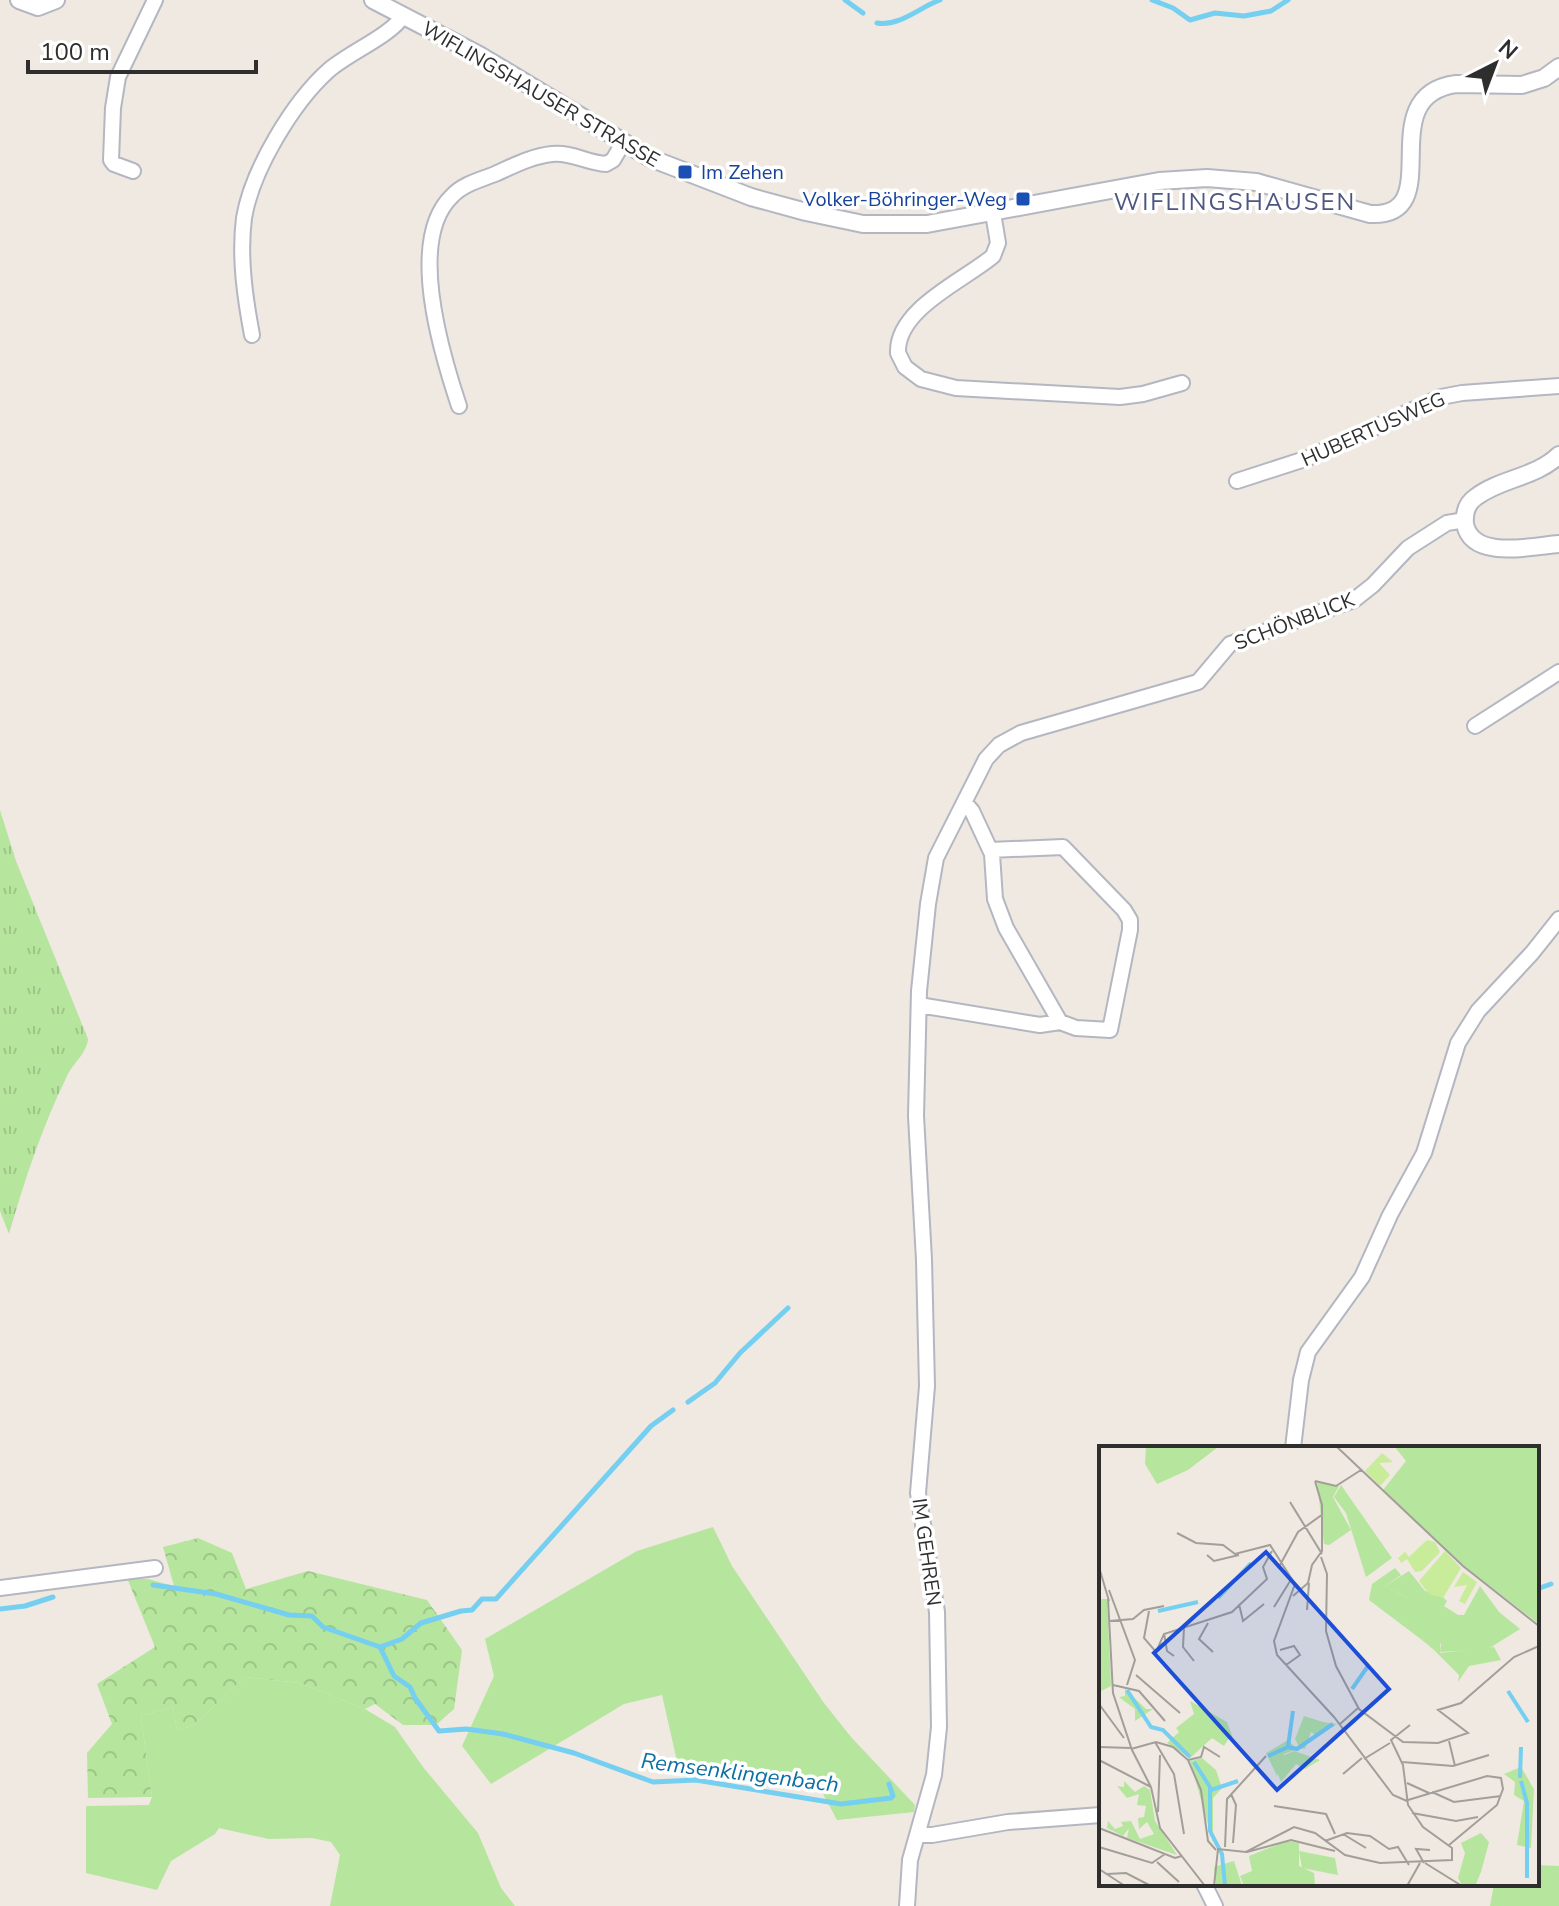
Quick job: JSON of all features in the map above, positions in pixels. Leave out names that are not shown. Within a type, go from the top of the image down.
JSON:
[{"type":"street","points":[[19,0],[38,7],[56,0]]},
{"type":"street","points":[[133,171],[111,160],[113,108],[120,72],[155,0]]},
{"type":"street","name":"WIFLINGSHAUSER STRASSE","points":[[373,0],[481,56],[656,162],[751,197],[854,222],[927,224],[1159,181],[1207,178],[1265,184],[1375,215],[1400,204],[1408,194],[1412,174],[1412,126],[1418,108],[1428,96],[1445,86],[1456,84],[1528,84],[1559,67]]},
{"type":"street","points":[[252,335],[244,288],[243,230],[247,205],[267,158],[294,109],[320,78],[359,48],[395,27],[403,16]]},
{"type":"street","points":[[459,406],[432,312],[431,254],[442,208],[462,188],[524,161],[562,154],[606,164],[613,160],[623,143]]},
{"type":"street","points":[[993,213],[998,243],[993,256],[927,303],[902,334],[898,353],[909,371],[926,381],[956,388],[1110,397],[1143,394],[1182,383]]},
{"type":"street","name":"HUBERTUSWEG","points":[[1237,481],[1308,458],[1441,397],[1559,386]]},
{"type":"street","points":[[1559,455],[1536,472],[1478,495],[1469,504],[1465,520],[1471,538],[1484,546],[1502,548],[1559,544]]},
{"type":"street","name":"SCHÖNBLICK","points":[[921,1218],[916,1116],[919,1005],[926,921],[935,866],[943,842],[986,759],[1009,738],[1195,684],[1205,677],[1230,644],[1354,600],[1408,548],[1447,523],[1465,520]]},
{"type":"street","points":[[1475,726],[1559,672]]},
{"type":"street","points":[[965,803],[972,811],[993,857],[994,896],[1006,928],[1060,1022]]},
{"type":"street","points":[[919,1005],[1040,1025],[1060,1022],[1076,1028],[1110,1030],[1130,930],[1127,914],[1063,847],[990,850]]},
{"type":"street","points":[[1293,1446],[1301,1380],[1308,1352],[1362,1277],[1390,1215],[1424,1153],[1458,1043],[1478,1011],[1559,919]]},
{"type":"street","name":"IM GEHREN","points":[[907,1906],[908,1871],[934,1775],[939,1727],[937,1612],[918,1493],[927,1386],[921,1218]]},
{"type":"street","points":[[0,1588],[155,1568]]},
{"type":"street","points":[[918,1835],[1062,1816],[1099,1815]]},
{"type":"street","points":[[1205,1886],[1215,1906]]},
{"type":"green space","points":[[0,810],[16,861],[88,1039],[50,1114],[9,1234],[0,1211]]},
{"type":"green space","points":[[713,1527],[732,1566],[824,1703],[851,1737],[915,1805],[914,1812],[837,1820],[820,1788],[679,1770],[662,1695],[624,1704],[491,1784],[462,1746],[494,1676],[485,1639],[637,1551]]},
{"type":"green space","points":[[198,1538],[232,1553],[246,1589],[308,1571],[427,1600],[462,1650],[454,1709],[436,1725],[403,1725],[375,1704],[365,1709],[300,1683],[245,1677],[195,1724],[177,1731],[173,1707],[141,1716],[152,1797],[88,1798],[87,1753],[112,1724],[97,1684],[155,1647],[127,1578],[148,1579],[174,1586],[163,1547]]},
{"type":"green space","points":[[245,1677],[300,1683],[365,1709],[395,1727],[423,1767],[478,1833],[501,1888],[515,1906],[330,1906],[340,1855],[331,1842],[312,1838],[269,1839],[219,1828],[215,1834],[171,1861],[157,1890],[86,1873],[86,1806],[149,1805],[152,1797],[141,1716],[173,1707],[177,1731],[195,1724]]},
{"type":"green space","points":[[1539,1865],[1559,1866],[1559,1906],[1490,1906],[1494,1886],[1539,1886]]},
{"type":"waterway","points":[[845,0],[863,13]]},
{"type":"waterway","points":[[877,23],[893,22],[940,0]]},
{"type":"waterway","points":[[1152,0],[1173,8],[1190,20],[1215,13],[1244,16],[1271,11],[1288,0]]},
{"type":"waterway","points":[[688,1402],[715,1383],[740,1353],[788,1308]]},
{"type":"waterway","points":[[380,1647],[402,1639],[421,1623],[472,1610],[482,1599],[496,1599],[651,1426],[673,1410]]},
{"type":"waterway","name":"Remsenklingenbach","points":[[1539,1588],[1551,1584]]},
{"type":"waterway","name":"Remsenklingenbach","points":[[153,1585],[216,1594],[289,1615],[312,1616],[323,1627],[380,1647],[394,1676],[410,1687],[439,1731],[466,1729],[503,1734],[574,1753],[653,1782],[696,1780],[841,1804],[891,1798],[889,1784]]},
{"type":"waterway","name":"Remsenklingenbach","points":[[0,1609],[25,1606],[53,1597]]},
{"type":"place","name":"Im Zehen","points":[[685,172]]},
{"type":"place","name":"Volker-Böhringer-Weg","points":[[1023,199]]},
{"type":"district","name":"WIFLINGSHAUSEN","points":[[1235,202]]}]
